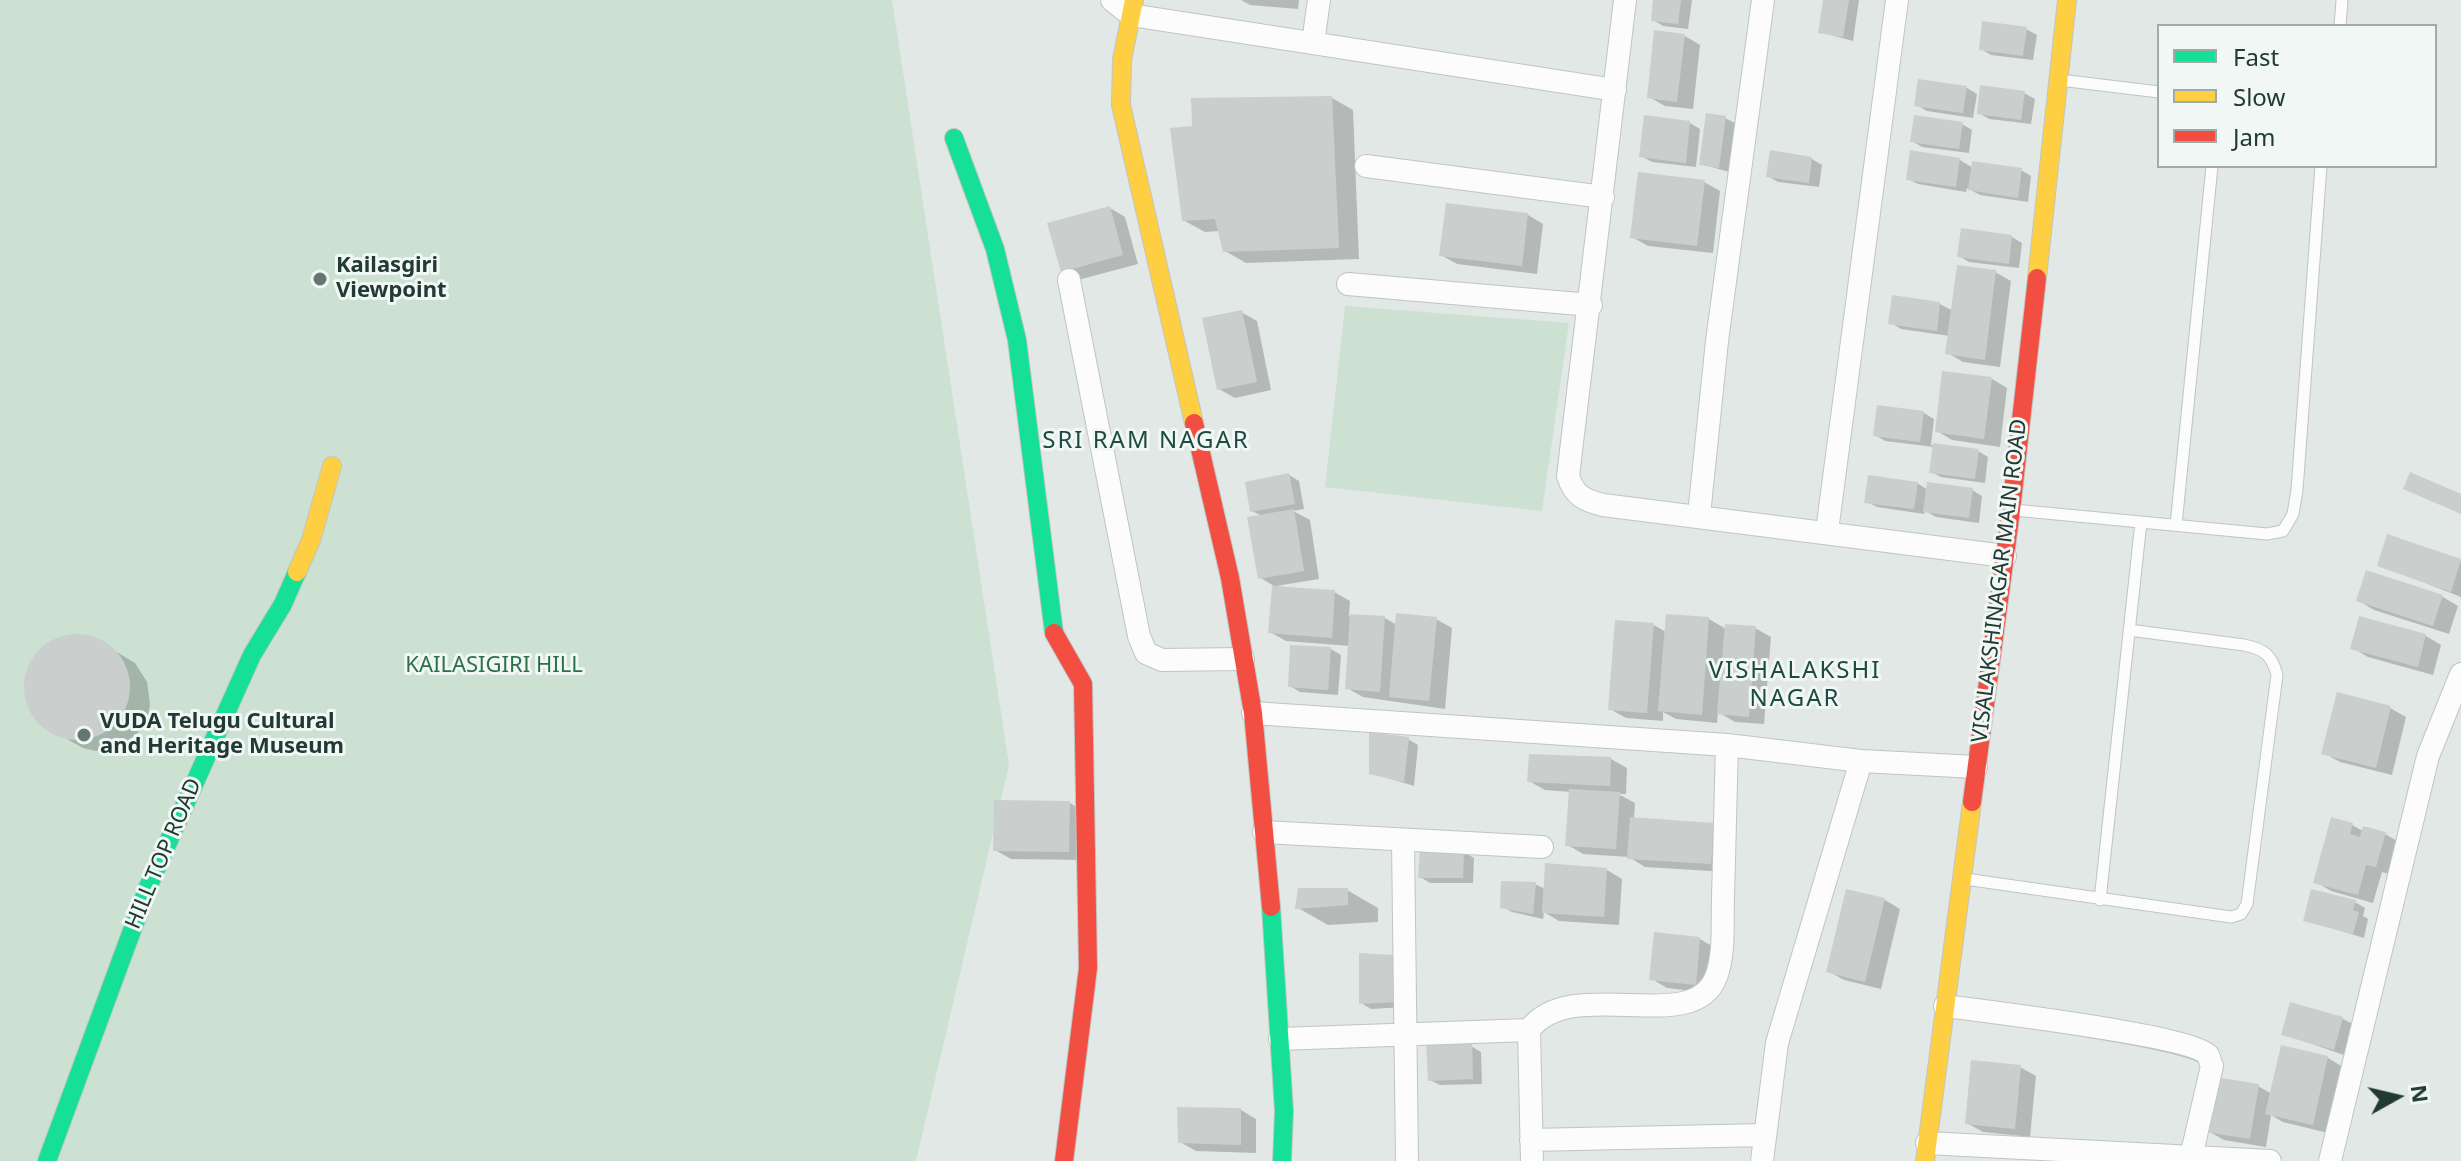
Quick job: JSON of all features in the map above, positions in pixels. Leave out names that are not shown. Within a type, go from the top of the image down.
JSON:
[{"type":"street","points":[[1112,0],[1132,7],[1313,43],[1615,90]]},
{"type":"street","points":[[1313,43],[1319,0]]},
{"type":"street","points":[[1625,0],[1591,305],[1568,476],[1573,492],[1603,505],[2005,556]]},
{"type":"street","points":[[1699,515],[1717,341],[1763,0]]},
{"type":"street","points":[[1827,531],[1897,0]]},
{"type":"street","name":"VISALAKSHINAGAR MAIN ROAD","points":[[1926,1152],[2011,510],[2067,0]]},
{"type":"street","points":[[1132,7],[1122,60],[1121,105],[1199,434],[1253,713],[1280,1039],[1282,1161]]},
{"type":"street","points":[[954,138],[995,249],[1017,340],[1053,631],[1059,649],[1081,673],[1083,684],[1088,968],[1064,1161]]},
{"type":"street","points":[[1366,166],[1603,197]]},
{"type":"street","points":[[1069,280],[1139,636],[1146,653],[1162,660],[1243,659]]},
{"type":"street","points":[[1348,284],[1591,305]]},
{"type":"street","name":"HILL TOP ROAD","points":[[47,1161],[148,887],[252,655],[283,604],[311,540],[332,466]]},
{"type":"street","points":[[2330,1161],[2428,756],[2461,674]]},
{"type":"street","points":[[1253,713],[1727,745],[1861,761],[1976,767]]},
{"type":"street","points":[[1727,745],[1722,942],[1716,977],[1705,995],[1679,1004],[1567,1006],[1539,1017],[1529,1030],[1531,1151],[1765,1135]]},
{"type":"street","points":[[1762,1161],[1777,1043],[1861,761]]},
{"type":"street","points":[[1264,832],[1542,847]]},
{"type":"street","points":[[1403,840],[1403,1035],[1407,1161]]},
{"type":"street","points":[[1945,1006],[2140,1034],[2200,1050],[2208,1056],[2212,1066],[2191,1157]]},
{"type":"street","points":[[1280,1039],[1529,1030]]},
{"type":"street","points":[[1926,1152],[2270,1161]]},
{"type":"lane","points":[[2340,24],[2342,0]]},
{"type":"lane","points":[[2059,80],[2157,92]]},
{"type":"lane","points":[[2176,525],[2212,168]]},
{"type":"lane","points":[[2011,510],[2267,534],[2283,531],[2293,514],[2321,168]]},
{"type":"lane","points":[[2100,900],[2141,522]]},
{"type":"lane","points":[[1962,879],[2231,917],[2241,914],[2247,904],[2277,675],[2273,658],[2260,648],[2129,630]]},
{"type":"green space","name":"KAILASIGIRI HILL","points":[[0,0],[892,0],[1009,765],[916,1161],[0,1161]]},
{"type":"green space","points":[[1345,306],[1569,323],[1542,511],[1325,487]]},
{"type":"building","points":[[1653,0],[1681,0],[1678,24],[1651,21]]},
{"type":"building","points":[[1823,0],[1849,0],[1843,37],[1818,33]]},
{"type":"building","points":[[1982,21],[2027,27],[2023,56],[1979,50]]},
{"type":"building","points":[[1654,30],[1685,34],[1677,102],[1647,98]]},
{"type":"building","points":[[1918,79],[1967,86],[1963,113],[1914,106]]},
{"type":"building","points":[[1980,85],[2025,91],[2021,120],[1977,114]]},
{"type":"building","points":[[1332,96],[1339,248],[1223,252],[1215,219],[1182,221],[1170,128],[1192,126],[1191,98]]},
{"type":"building","points":[[1706,113],[1726,116],[1719,168],[1699,165]]},
{"type":"building","points":[[1644,115],[1690,121],[1686,163],[1639,157]]},
{"type":"building","points":[[1914,115],[1963,122],[1959,149],[1910,142]]},
{"type":"building","points":[[1770,150],[1812,157],[1809,183],[1766,177]]},
{"type":"building","points":[[1910,150],[1960,158],[1956,187],[1906,180]]},
{"type":"building","points":[[1972,161],[2022,168],[2018,198],[1968,190]]},
{"type":"building","points":[[1638,172],[1705,180],[1697,246],[1630,238]]},
{"type":"building","points":[[1446,203],[1528,213],[1522,266],[1439,256]]},
{"type":"building","points":[[1110,206],[1123,255],[1061,272],[1047,223]]},
{"type":"building","points":[[1961,228],[2012,235],[2009,264],[1957,257]]},
{"type":"building","points":[[1957,265],[1996,270],[1985,360],[1945,354]]},
{"type":"building","points":[[1892,295],[1940,302],[1937,331],[1888,324]]},
{"type":"building","points":[[1242,310],[1257,382],[1217,390],[1202,318]]},
{"type":"building","points":[[1942,371],[1992,377],[1984,439],[1935,432]]},
{"type":"building","points":[[1877,405],[1924,411],[1920,442],[1873,436]]},
{"type":"building","points":[[1933,443],[1979,449],[1975,479],[1929,473]]},
{"type":"building","points":[[2410,472],[2461,494],[2461,514],[2403,489]]},
{"type":"building","points":[[1289,473],[1295,504],[1250,512],[1245,482]]},
{"type":"building","points":[[1868,475],[1918,482],[1914,509],[1864,503]]},
{"type":"building","points":[[1927,482],[1973,488],[1969,518],[1923,512]]},
{"type":"building","points":[[1294,509],[1304,571],[1258,579],[1247,517]]},
{"type":"building","points":[[2387,534],[2461,559],[2451,592],[2377,566]]},
{"type":"building","points":[[2366,570],[2443,595],[2433,626],[2356,601]]},
{"type":"building","points":[[1272,586],[1335,590],[1332,638],[1268,633]]},
{"type":"building","points":[[1396,613],[1437,617],[1429,701],[1389,697]]},
{"type":"building","points":[[1350,614],[1385,616],[1380,692],[1345,689]]},
{"type":"building","points":[[1666,614],[1709,617],[1702,715],[1658,711]]},
{"type":"building","points":[[2359,616],[2426,634],[2418,667],[2350,649]]},
{"type":"building","points":[[1615,620],[1654,623],[1647,713],[1608,710]]},
{"type":"building","points":[[1725,624],[1756,626],[1749,717],[1717,714]]},
{"type":"building","points":[[77,634],[97,638],[114,650],[126,667],[130,687],[126,707],[114,724],[97,736],[77,740],[57,736],[40,724],[28,707],[24,687],[28,667],[40,650],[57,638]]},
{"type":"building","points":[[1290,645],[1331,647],[1328,690],[1288,687]]},
{"type":"building","points":[[2337,692],[2391,706],[2376,768],[2321,754]]},
{"type":"building","points":[[1369,732],[1409,737],[1404,782],[1369,774]]},
{"type":"building","points":[[1529,754],[1611,757],[1610,786],[1527,782]]},
{"type":"building","points":[[1569,789],[1620,792],[1616,849],[1565,846]]},
{"type":"building","points":[[994,800],[1070,801],[1069,852],[993,851]]},
{"type":"building","points":[[1630,817],[1714,823],[1711,864],[1627,859]]},
{"type":"building","points":[[2331,817],[2353,823],[2350,834],[2360,837],[2363,826],[2386,832],[2376,867],[2366,865],[2358,895],[2313,883]]},
{"type":"building","points":[[1420,848],[1464,850],[1463,878],[1418,878]]},
{"type":"building","points":[[1545,863],[1607,868],[1604,917],[1542,913]]},
{"type":"building","points":[[1501,881],[1536,882],[1533,914],[1500,908]]},
{"type":"building","points":[[1298,888],[1348,888],[1348,905],[1295,909]]},
{"type":"building","points":[[1846,889],[1885,898],[1865,982],[1826,972]]},
{"type":"building","points":[[2311,889],[2356,900],[2353,910],[2359,912],[2353,934],[2303,921]]},
{"type":"building","points":[[1654,932],[1700,937],[1696,985],[1649,980]]},
{"type":"building","points":[[1359,953],[1394,955],[1396,1002],[1359,1004]]},
{"type":"building","points":[[2290,1002],[2343,1017],[2334,1050],[2281,1035]]},
{"type":"building","points":[[1426,1043],[1472,1044],[1473,1079],[1428,1081]]},
{"type":"building","points":[[2281,1045],[2328,1056],[2313,1125],[2265,1114]]},
{"type":"building","points":[[1971,1060],[2021,1065],[2015,1129],[1965,1124]]},
{"type":"building","points":[[2215,1077],[2259,1084],[2250,1139],[2206,1132]]},
{"type":"building","points":[[1177,1107],[1241,1108],[1241,1145],[1178,1143]]},
{"type":"traffic: fast","points":[[954,138],[995,249],[1017,340],[1054,633]]},
{"type":"traffic: fast","points":[[47,1161],[148,887],[252,655],[283,604],[297,572]]},
{"type":"traffic: fast","points":[[1271,907],[1284,1111],[1282,1161]]},
{"type":"traffic: slow","points":[[1134,0],[1122,60],[1121,105],[1194,423]]},
{"type":"traffic: slow","points":[[2037,278],[2067,0]]},
{"type":"traffic: slow","points":[[297,572],[311,540],[332,466]]},
{"type":"traffic: slow","points":[[1925,1161],[1972,802]]},
{"type":"traffic: jam","points":[[1972,802],[2011,510],[2037,278]]},
{"type":"traffic: jam","points":[[1194,423],[1230,578],[1253,713],[1271,907]]},
{"type":"traffic: jam","points":[[1054,633],[1083,684],[1088,968],[1064,1161]]},
{"type":"place","name":"Kailasgiri Viewpoint","points":[[320,279]]},
{"type":"place","name":"VUDA Telugu Cultural and Heritage Museum","points":[[84,735]]},
{"type":"district","name":"SRI RAM NAGAR","points":[[1146,441]]},
{"type":"district","name":"VISHALAKSHI NAGAR","points":[[1795,685]]}]
